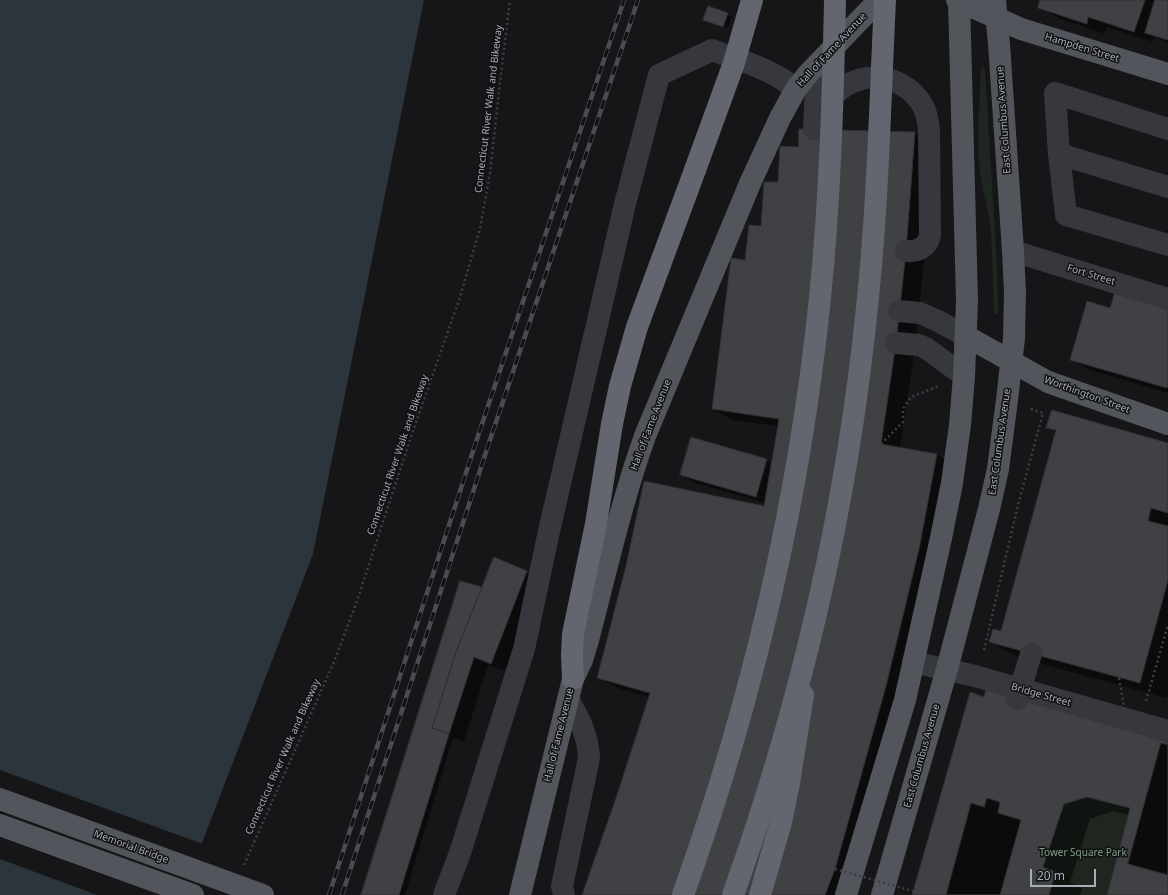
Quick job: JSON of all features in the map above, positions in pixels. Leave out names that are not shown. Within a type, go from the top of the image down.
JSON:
[{"type":"highway","points":[[570,689],[574,634],[596,524],[612,424],[620,386],[637,328],[734,63],[752,0]]},
{"type":"highway","points":[[683,895],[729,758],[752,676],[781,552],[797,466],[810,383],[822,282],[832,126],[835,0]]},
{"type":"highway","points":[[733,895],[772,778],[794,702],[813,627],[830,549],[845,465],[857,389],[867,306],[876,183],[885,0]]},
{"type":"highway","points":[[760,895],[781,822],[789,783],[813,627]]},
{"type":"main road","name":"Hall of Fame Avenue","points":[[520,895],[570,689],[582,660],[588,640],[624,500],[645,436],[751,181],[780,118],[796,89],[879,0]]},
{"type":"main road","name":"Hampden Street","points":[[959,0],[996,9],[1021,29],[1168,74]]},
{"type":"main road","points":[[846,895],[905,700],[935,570],[960,425],[964,376],[967,300],[959,0]]},
{"type":"main road","name":"East Columbus Avenue","points":[[882,895],[947,669],[995,487],[1000,455],[1014,338],[1015,313],[1013,251],[996,9]]},
{"type":"main road","name":"Worthington Street","points":[[966,336],[1048,382],[1167,420]]},
{"type":"main road","name":"Memorial Bridge","points":[[0,799],[263,895]]},
{"type":"main road","points":[[0,825],[193,895]]},
{"type":"street","points":[[444,895],[460,853],[524,649],[549,531],[625,204],[659,75],[712,50],[773,73],[796,89]]},
{"type":"street","points":[[826,129],[831,50]]},
{"type":"street","points":[[826,129],[831,50]]},
{"type":"street","points":[[826,129],[824,112],[832,97],[851,82],[862,79],[879,78],[897,82],[907,88],[920,102],[927,118],[929,130],[930,235],[927,244],[923,247],[911,252],[906,251]]},
{"type":"street","points":[[1168,129],[1055,94],[1059,154],[1066,215],[1168,245]]},
{"type":"street","points":[[1059,154],[1168,187]]},
{"type":"street","name":"Fort Street","points":[[1013,251],[1168,299]]},
{"type":"street","points":[[964,376],[926,348],[919,345],[898,327],[920,314],[938,321],[966,336]]},
{"type":"street","points":[[1018,694],[1032,654]]},
{"type":"street","name":"Bridge Street","points":[[913,662],[947,669],[1018,694],[1134,727],[1168,731]]},
{"type":"street","points":[[564,895],[562,886],[589,758],[589,747],[585,732],[570,689]]},
{"type":"path","name":"Connecticut River Walk and Bikeway","points":[[242,871],[334,662],[359,594],[462,292],[480,228],[490,173],[510,0]]},
{"type":"path","points":[[1134,727],[1168,625]]},
{"type":"path","points":[[1119,678],[1134,727]]},
{"type":"path","points":[[835,869],[913,891]]},
{"type":"green space","points":[[983,67],[985,70],[997,265],[998,313],[996,314],[994,313],[991,228],[979,166],[978,125],[981,70]]},
{"type":"green space","name":"Tower Square Park","points":[[1087,797],[1130,808],[1107,895],[1049,895],[1056,872],[1043,867],[1064,804]]},
{"type":"shaded area","points":[[0,0],[424,0],[313,554],[182,895],[0,895]]},
{"type":"pier","points":[[0,770],[203,844],[184,895],[97,895],[0,859]]},
{"type":"building","points":[[1040,0],[1145,0],[1134,32],[1088,17],[1087,24],[1038,8]]},
{"type":"building","points":[[1155,0],[1168,0],[1168,40],[1145,33]]},
{"type":"building","points":[[708,6],[728,13],[723,27],[703,20]]},
{"type":"building","points":[[799,129],[915,132],[906,251],[896,343],[881,444],[937,454],[919,549],[886,686],[835,869],[825,895],[582,895],[616,798],[650,693],[597,678],[626,566],[644,481],[764,506],[779,419],[712,409],[731,258],[745,260],[749,225],[761,226],[764,182],[778,182],[780,146],[798,147]]},
{"type":"building","points":[[1115,292],[1168,308],[1167,388],[1070,360],[1087,301],[1110,308]]},
{"type":"building","points":[[1052,410],[1168,443],[1168,513],[1151,508],[1148,521],[1168,526],[1168,580],[1140,683],[989,642],[993,629],[1001,631],[1056,430],[1046,428]]},
{"type":"building","points":[[691,437],[767,459],[756,497],[680,475]]},
{"type":"building","points":[[494,557],[527,571],[491,664],[474,657],[449,734],[432,728],[456,652]]},
{"type":"building","points":[[460,581],[482,587],[456,652],[432,728],[449,734],[399,895],[361,895]]},
{"type":"building","points":[[986,689],[1168,742],[1168,895],[1107,895],[1130,808],[1087,797],[1064,804],[1043,867],[1056,872],[1049,895],[912,895],[970,692],[984,697]]},
{"type":"building","points":[[1161,743],[1168,745],[1168,875],[1128,864]]},
{"type":"building","points":[[987,798],[1000,802],[998,813],[1021,820],[1000,895],[946,895],[971,803],[984,807]]},
{"type":"railway","points":[[329,895],[475,445],[624,0]]},
{"type":"railway","points":[[342,895],[487,449],[638,0]]}]
